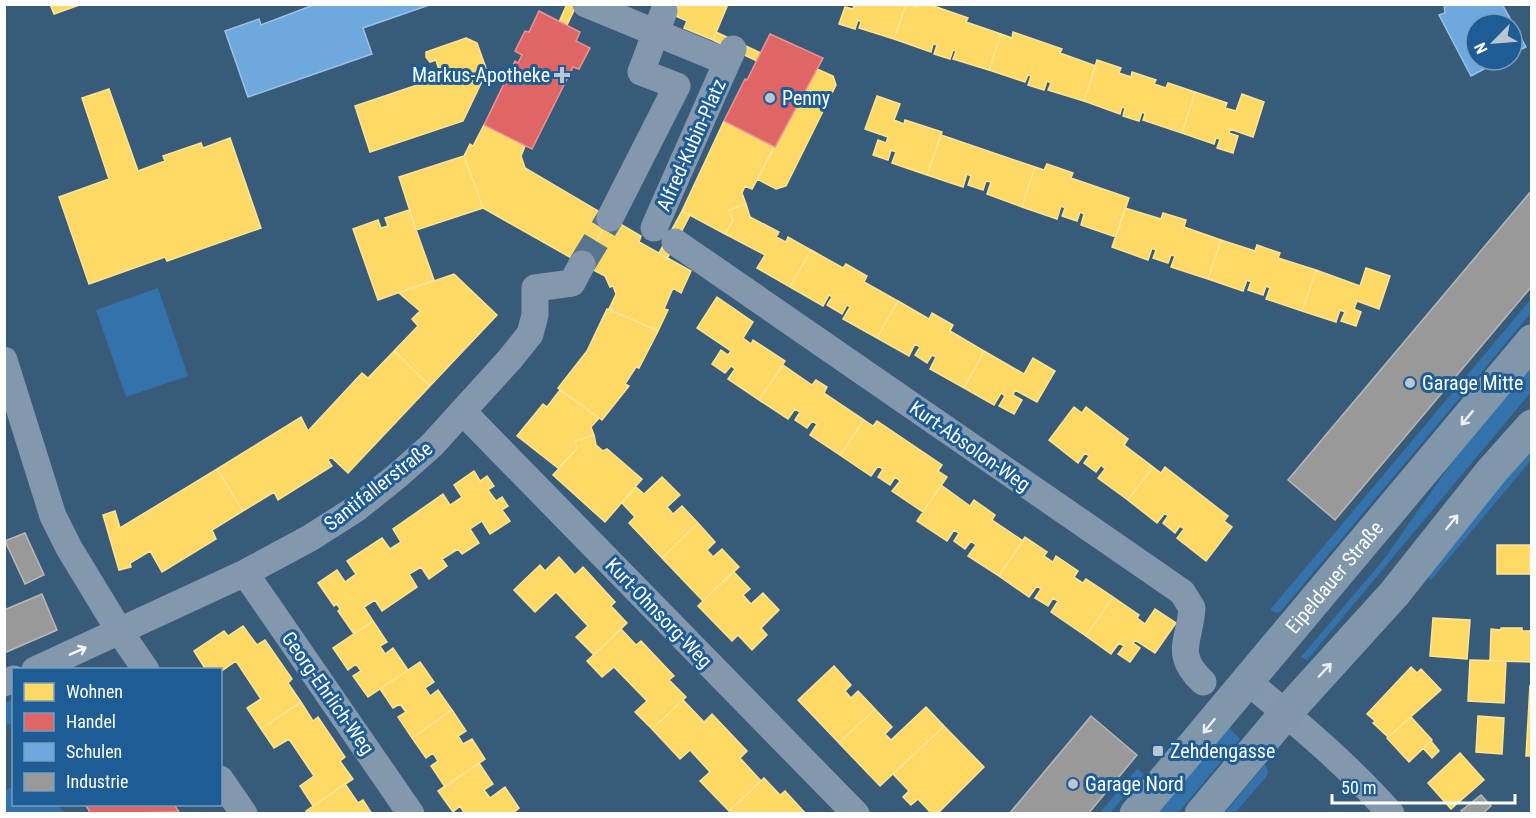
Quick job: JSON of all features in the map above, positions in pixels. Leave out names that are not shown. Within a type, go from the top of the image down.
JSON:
[{"type":"main road","name":"Eipeldauer Straße","points":[[1136,813],[1532,341]]},
{"type":"main road","points":[[1201,813],[1286,713],[1394,594],[1491,472],[1532,426]]},
{"type":"street","name":"Alfred-Kubin-Platz","points":[[586,4],[660,22],[730,55],[666,236],[613,211],[677,86],[641,72],[660,22]]},
{"type":"street","name":"Kurt-Absolon-Weg","points":[[666,236],[1182,592],[1192,608],[1184,650],[1190,667],[1203,682]]},
{"type":"street","name":"Santifallerstraße","points":[[37,668],[245,573],[310,538],[357,508],[432,445],[530,334],[536,315],[535,288],[572,283],[582,264]]},
{"type":"street","points":[[4,360],[53,516],[69,548],[120,632],[145,668]]},
{"type":"street","name":"Kurt-Ohnsorg-Weg","points":[[463,412],[856,813]]},
{"type":"street","name":"Georg-Ehrlich-Weg","points":[[245,573],[411,813]]},
{"type":"street","points":[[1246,680],[1286,713],[1369,789],[1391,813]]},
{"type":"street","points":[[222,782],[244,813]]},
{"type":"shaded area","points":[[158,288],[188,376],[126,397],[96,310]]},
{"type":"shaded area","points":[[1531,299],[1531,313],[1281,611],[1277,613],[1270,610]]},
{"type":"shaded area","points":[[1531,367],[1531,392],[1307,660],[1301,657],[1385,558],[1452,462]]},
{"type":"shaded area","points":[[1531,445],[1531,460],[1431,580],[1424,574]]},
{"type":"shaded area","points":[[12,700],[12,722],[5,726],[5,703]]},
{"type":"shaded area","points":[[1229,728],[1240,739],[1178,813],[1157,814]]},
{"type":"shaded area","points":[[1265,764],[1268,771],[1266,777],[1235,813],[1224,814]]},
{"type":"shaded area","points":[[1137,769],[1144,774],[1110,813],[1100,813]]},
{"type":"shaded area","points":[[12,787],[12,806],[59,806],[64,813],[5,813],[5,790]]},
{"type":"building: Wohnen","points":[[50,4],[82,4],[54,14]]},
{"type":"building: Wohnen","points":[[567,4],[577,4],[567,25],[559,22]]},
{"type":"building: Wohnen","points":[[649,4],[728,4],[713,40],[684,28],[687,21]]},
{"type":"building: Wohnen","points":[[849,4],[906,4],[894,39],[859,28],[861,22],[858,20],[855,29],[839,24],[845,7],[853,9],[854,6]]},
{"type":"building: Wohnen","points":[[906,4],[917,7],[918,4],[928,4],[968,18],[966,22],[1001,34],[989,70],[953,59],[956,51],[953,50],[950,59],[934,54],[937,45],[933,44],[931,52],[894,39]]},
{"type":"building: Wohnen","points":[[716,32],[761,53],[757,61],[713,40]]},
{"type":"building: Wohnen","points":[[1013,32],[1062,49],[1060,53],[1096,66],[1084,101],[1048,90],[1051,83],[1047,81],[1044,90],[1028,85],[1031,76],[1028,75],[1025,82],[989,70],[1001,34],[1012,38]]},
{"type":"building: Wohnen","points":[[466,38],[477,43],[487,71],[463,121],[370,152],[355,106],[441,77],[436,60],[430,62],[426,57],[426,52]]},
{"type":"building: Wohnen","points":[[1097,60],[1121,68],[1119,73],[1131,77],[1132,72],[1156,80],[1154,84],[1166,88],[1168,83],[1195,92],[1182,133],[1143,120],[1145,114],[1142,112],[1139,121],[1123,116],[1125,108],[1122,107],[1120,114],[1084,101]]},
{"type":"building: Wohnen","points":[[817,69],[833,76],[836,85],[786,186],[776,189],[757,179]]},
{"type":"building: Wohnen","points":[[109,89],[138,171],[165,161],[163,156],[201,143],[203,148],[230,138],[261,228],[167,261],[165,257],[89,284],[59,197],[109,179],[82,98]]},
{"type":"building: Wohnen","points":[[1195,92],[1227,103],[1225,108],[1236,111],[1242,94],[1264,102],[1253,137],[1230,129],[1229,133],[1238,136],[1233,153],[1217,148],[1220,139],[1216,138],[1214,144],[1182,133]]},
{"type":"building: Wohnen","points":[[877,96],[900,104],[894,120],[904,124],[905,120],[942,132],[927,175],[892,163],[896,152],[891,150],[888,160],[873,155],[878,140],[886,143],[888,137],[865,129]]},
{"type":"building: Wohnen","points":[[724,121],[775,147],[752,189],[745,186],[742,193],[746,204],[729,210],[733,220],[725,234],[682,211]]},
{"type":"building: Wohnen","points":[[484,125],[525,146],[521,156],[525,168],[610,218],[582,264],[483,208],[464,156],[470,144],[473,146]]},
{"type":"building: Wohnen","points":[[941,135],[1035,167],[1022,207],[987,194],[991,182],[986,181],[983,190],[968,185],[971,176],[967,174],[963,187],[927,175]]},
{"type":"building: Wohnen","points":[[464,156],[483,208],[416,230],[399,177]]},
{"type":"building: Wohnen","points":[[1047,164],[1073,173],[1071,178],[1129,198],[1116,237],[1081,225],[1084,214],[1080,212],[1077,221],[1062,216],[1065,208],[1061,206],[1057,219],[1022,207],[1035,167],[1044,170]]},
{"type":"building: Wohnen","points":[[746,204],[750,217],[779,232],[776,237],[786,242],[788,237],[811,250],[790,287],[757,268],[765,255],[725,234],[733,220],[729,210]]},
{"type":"building: Wohnen","points":[[1125,208],[1161,219],[1163,213],[1186,220],[1184,227],[1221,240],[1208,279],[1171,267],[1175,256],[1171,255],[1168,263],[1153,258],[1156,250],[1152,248],[1148,260],[1112,247]]},
{"type":"building: Wohnen","points":[[409,210],[434,280],[378,300],[353,229],[378,220],[381,228],[388,226],[385,218]]},
{"type":"building: Wohnen","points":[[682,211],[690,215],[667,259],[659,253]]},
{"type":"building: Wohnen","points":[[610,218],[641,236],[639,242],[691,271],[681,293],[673,288],[664,309],[668,310],[658,331],[609,309],[616,294],[613,286],[610,287],[605,276],[582,264]]},
{"type":"building: Wohnen","points":[[1221,240],[1255,251],[1257,245],[1280,253],[1278,258],[1316,270],[1302,311],[1266,299],[1270,288],[1266,286],[1263,295],[1248,290],[1251,282],[1247,280],[1243,291],[1208,279]]},
{"type":"building: Wohnen","points":[[811,250],[843,268],[846,264],[867,276],[864,282],[898,301],[877,338],[843,319],[850,307],[847,305],[842,314],[827,305],[832,297],[829,295],[823,306],[790,287]]},
{"type":"building: Wohnen","points":[[1366,268],[1390,276],[1379,309],[1357,301],[1354,309],[1361,312],[1356,326],[1341,321],[1345,312],[1340,310],[1336,322],[1302,311],[1316,270],[1360,286]]},
{"type":"building: Wohnen","points":[[454,274],[497,315],[430,386],[394,351],[418,326],[412,319],[420,311],[399,293]]},
{"type":"building: Wohnen","points":[[717,297],[753,322],[743,338],[751,344],[753,340],[785,361],[759,400],[728,379],[735,369],[731,366],[725,373],[712,364],[721,350],[728,355],[731,351],[697,328]]},
{"type":"building: Wohnen","points":[[898,301],[929,319],[932,313],[953,325],[950,331],[984,351],[964,388],[930,369],[936,357],[932,355],[927,363],[915,355],[920,347],[915,344],[909,356],[877,338]]},
{"type":"building: Wohnen","points":[[607,309],[658,331],[639,368],[636,367],[625,384],[629,386],[602,420],[558,388],[587,351]]},
{"type":"building: Wohnen","points":[[394,351],[430,386],[348,473],[331,457],[328,460],[332,466],[278,500],[274,492],[243,511],[217,469],[301,417],[308,431],[362,373],[368,378]]},
{"type":"building: Wohnen","points":[[984,351],[1024,374],[1033,358],[1055,371],[1037,402],[1015,390],[1013,395],[1022,400],[1014,414],[999,406],[1005,396],[1001,393],[994,405],[964,388]]},
{"type":"building: Wohnen","points":[[783,365],[812,385],[816,380],[827,387],[824,393],[864,420],[840,455],[810,435],[817,424],[812,421],[807,428],[795,420],[800,412],[795,409],[788,419],[759,400]]},
{"type":"building: Wohnen","points":[[560,390],[599,418],[591,427],[594,435],[575,441],[577,449],[558,468],[517,436],[543,404],[547,407]]},
{"type":"building: Wohnen","points":[[1074,407],[1082,413],[1086,407],[1128,439],[1124,445],[1153,467],[1128,500],[1098,478],[1105,469],[1101,465],[1096,472],[1084,463],[1089,456],[1085,453],[1078,463],[1049,440]]},
{"type":"building: Wohnen","points":[[864,420],[873,426],[877,421],[942,465],[938,471],[947,477],[923,512],[892,491],[900,481],[895,477],[890,485],[878,477],[883,469],[878,466],[871,476],[840,455]]},
{"type":"building: Wohnen","points":[[594,435],[596,445],[603,451],[607,449],[642,479],[605,522],[553,475],[577,449],[575,441]]},
{"type":"building: Wohnen","points":[[1153,467],[1161,473],[1165,467],[1228,516],[1224,521],[1232,527],[1206,561],[1177,538],[1184,529],[1180,526],[1175,533],[1163,523],[1168,516],[1165,513],[1157,523],[1128,500]]},
{"type":"building: Wohnen","points":[[217,469],[243,511],[212,530],[216,539],[162,572],[150,551],[130,563],[131,567],[119,570],[103,515],[115,511],[120,528]]},
{"type":"building: Wohnen","points":[[474,471],[480,481],[487,476],[494,486],[488,490],[496,501],[502,497],[508,506],[502,510],[510,521],[490,534],[482,521],[470,529],[479,543],[462,554],[458,549],[442,559],[447,566],[429,579],[421,567],[409,574],[417,587],[382,611],[375,600],[364,607],[373,621],[354,634],[338,611],[340,609],[337,604],[334,606],[318,583],[337,570],[345,582],[356,574],[347,561],[382,538],[390,549],[401,542],[393,529],[443,494],[450,505],[462,497],[454,485]]},
{"type":"building: Wohnen","points":[[662,477],[680,495],[667,507],[673,514],[682,506],[698,523],[662,558],[629,523],[635,517],[622,503],[636,487],[644,494]]},
{"type":"building: Wohnen","points":[[941,485],[970,506],[974,500],[995,515],[992,520],[1023,541],[999,576],[968,556],[976,545],[971,541],[965,549],[954,541],[959,533],[954,530],[947,541],[917,521]]},
{"type":"building: Wohnen","points":[[698,523],[715,542],[707,550],[713,557],[722,549],[739,567],[703,601],[662,558]]},
{"type":"building: Wohnen","points":[[1025,537],[1047,552],[1044,556],[1053,562],[1056,556],[1078,571],[1074,577],[1083,583],[1086,579],[1113,597],[1086,636],[1051,612],[1058,601],[1053,598],[1048,606],[1035,598],[1041,589],[1037,586],[1029,597],[999,576]]},
{"type":"building: Wohnen","points":[[1497,545],[1530,545],[1530,574],[1497,574]]},
{"type":"building: Wohnen","points":[[559,557],[575,575],[583,567],[615,602],[611,606],[627,623],[594,655],[576,637],[588,626],[556,592],[535,612],[514,590],[540,565],[545,571]]},
{"type":"building: Wohnen","points":[[733,571],[750,589],[743,595],[751,604],[763,593],[779,610],[761,628],[767,635],[752,650],[738,635],[732,641],[698,606]]},
{"type":"building: Wohnen","points":[[1113,597],[1139,615],[1137,618],[1145,624],[1155,609],[1176,623],[1155,653],[1135,640],[1133,643],[1140,648],[1130,662],[1118,654],[1124,646],[1119,643],[1111,654],[1086,636]]},
{"type":"building: Wohnen","points":[[1433,618],[1470,620],[1467,659],[1430,656]]},
{"type":"building: Wohnen","points":[[373,621],[387,642],[380,646],[385,654],[393,648],[408,670],[368,697],[353,676],[361,671],[356,664],[348,670],[333,648]]},
{"type":"building: Wohnen","points":[[243,626],[257,645],[265,640],[292,679],[288,683],[301,702],[261,729],[247,708],[261,699],[236,661],[222,671],[222,668],[205,668],[194,651],[224,631],[228,636]]},
{"type":"building: Wohnen","points":[[1501,628],[1522,628],[1522,631],[1532,631],[1532,662],[1490,661],[1491,629],[1501,630]]},
{"type":"building: Wohnen","points":[[621,629],[636,645],[641,641],[674,676],[669,680],[686,697],[652,729],[635,712],[647,701],[614,667],[602,677],[587,661]]},
{"type":"building: Wohnen","points":[[1470,660],[1506,661],[1504,703],[1468,701]]},
{"type":"building: Wohnen","points":[[420,662],[434,682],[425,688],[430,696],[438,690],[452,710],[412,738],[398,717],[406,712],[400,704],[393,708],[380,689]]},
{"type":"building: Wohnen","points":[[834,666],[851,685],[845,691],[851,698],[858,691],[875,709],[839,743],[798,700]]},
{"type":"building: Wohnen","points":[[1411,667],[1417,673],[1421,669],[1441,690],[1388,737],[1367,714]]},
{"type":"building: Wohnen","points":[[1530,685],[1532,756],[1526,756]]},
{"type":"building: Wohnen","points":[[683,700],[704,722],[712,714],[747,751],[740,758],[761,781],[729,811],[700,781],[710,772],[690,750],[680,759],[652,729]]},
{"type":"building: Wohnen","points":[[301,702],[313,721],[318,717],[345,757],[340,761],[353,779],[313,806],[300,786],[314,776],[289,739],[274,748],[261,729]]},
{"type":"building: Wohnen","points":[[926,707],[944,726],[880,786],[839,743],[875,709],[892,727],[885,734],[891,740]]},
{"type":"building: Wohnen","points":[[452,710],[466,731],[458,736],[463,744],[472,739],[485,759],[445,787],[431,766],[438,761],[433,753],[426,758],[412,738]]},
{"type":"building: Wohnen","points":[[1478,716],[1504,718],[1502,754],[1476,752]]},
{"type":"building: Wohnen","points":[[1411,717],[1432,740],[1409,762],[1387,738]]},
{"type":"building: Wohnen","points":[[944,726],[984,767],[937,814],[932,814],[918,799],[911,805],[903,797],[909,791],[893,774]]},
{"type":"building: Wohnen","points":[[1431,741],[1439,751],[1432,758],[1423,748]]},
{"type":"building: Wohnen","points":[[1460,753],[1484,780],[1451,809],[1428,783]]},
{"type":"building: Wohnen","points":[[479,763],[493,784],[484,790],[490,798],[505,787],[519,808],[512,814],[465,814],[460,806],[453,812],[438,791]]},
{"type":"building: Wohnen","points":[[764,778],[780,795],[785,791],[806,814],[732,814],[729,811]]},
{"type":"building: Wohnen","points":[[345,784],[358,803],[363,800],[372,814],[307,814],[306,811]]},
{"type":"building: Handel","points":[[539,11],[580,32],[576,41],[590,48],[579,69],[573,67],[532,149],[484,125],[515,61],[518,63],[522,55],[515,51],[525,31],[529,32]]},
{"type":"building: Handel","points":[[770,34],[823,58],[775,147],[724,121]]},
{"type":"building: Handel","points":[[86,806],[175,806],[179,812],[91,814]]},
{"type":"building: Schulen","points":[[316,4],[432,4],[363,28],[372,54],[248,97],[225,31],[259,19],[261,25]]},
{"type":"building: Schulen","points":[[1444,4],[1502,4],[1506,12],[1464,12],[1464,63],[1439,15],[1445,13]]},
{"type":"building: Industrie","name":"Garage Mitte","points":[[1532,190],[1532,286],[1335,520],[1288,480]]},
{"type":"building: Industrie","points":[[25,533],[44,575],[25,584],[5,541]]},
{"type":"building: Industrie","points":[[42,594],[57,630],[4,653],[4,610]]},
{"type":"building: Industrie","name":"Garage Nord","points":[[1091,716],[1137,755],[1088,814],[1009,814]]},
{"type":"building: Industrie","points":[[1481,795],[1491,806],[1482,814],[1463,814],[1461,811]]},
{"type":"tunnel","points":[[582,264],[610,218]]},
{"type":"place","name":"Markus-Apotheke","points":[[562,75]]},
{"type":"place","name":"Penny","points":[[770,98]]},
{"type":"place","name":"Garage Mitte","points":[[1410,383]]},
{"type":"place","name":"Zehdengasse","points":[[1158,751]]},
{"type":"place","name":"Garage Nord","points":[[1073,784]]}]
